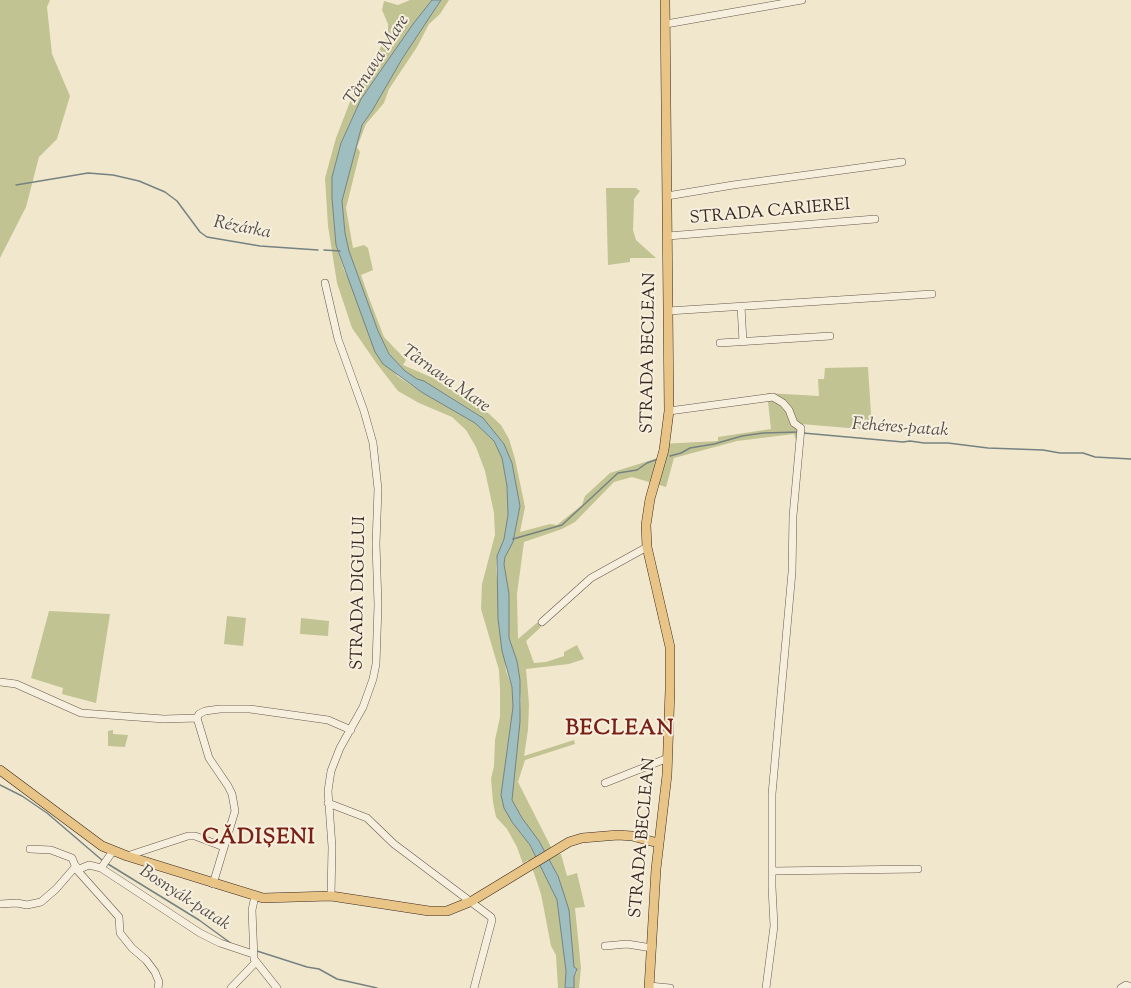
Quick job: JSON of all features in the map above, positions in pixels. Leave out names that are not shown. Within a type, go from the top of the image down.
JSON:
[{"type":"main road","name":"STRADA BECLEAN","points":[[649,987],[658,843],[664,808],[668,758],[671,655],[668,633],[647,547],[646,525],[647,511],[664,450],[669,412],[665,0]]},
{"type":"main road","points":[[0,770],[96,842],[113,851],[214,884],[269,899],[331,896],[436,912],[452,910],[472,902],[569,842],[595,836],[632,836],[658,843]]},
{"type":"street","points":[[666,24],[802,0]]},
{"type":"street","points":[[667,196],[734,185],[902,162]]},
{"type":"street","name":"STRADA CARIEREI","points":[[668,236],[875,219]]},
{"type":"street","name":"STRADA DIGULUI","points":[[325,283],[338,339],[361,402],[373,443],[376,468],[377,635],[373,679],[361,713],[340,748],[333,764],[329,784],[328,803],[332,847],[331,896]]},
{"type":"street","points":[[668,311],[932,294]]},
{"type":"street","points":[[741,306],[743,342]]},
{"type":"street","points":[[720,343],[830,336]]},
{"type":"street","points":[[669,412],[773,397],[783,403],[789,410],[794,423],[801,431],[793,516],[792,572],[772,787],[772,871],[774,926],[766,988]]},
{"type":"street","points":[[542,622],[591,578],[647,547]]},
{"type":"street","points":[[0,682],[16,684],[81,713],[164,719],[197,718]]},
{"type":"street","points":[[197,718],[199,714],[205,711],[220,708],[250,709],[328,720],[351,730]]},
{"type":"street","points":[[197,718],[209,758],[228,786],[234,801],[234,820],[224,847],[214,884]]},
{"type":"street","points":[[605,783],[668,758]]},
{"type":"street","points":[[328,803],[367,818],[394,844],[472,902],[492,920],[474,988]]},
{"type":"street","points":[[127,856],[188,836],[195,836],[224,847]]},
{"type":"street","points":[[30,849],[41,848],[61,853],[72,858],[76,868],[119,917],[120,933],[132,948],[146,960],[155,972],[159,982],[158,988]]},
{"type":"street","points":[[102,867],[113,851]]},
{"type":"street","points":[[0,904],[17,902],[27,905],[40,902],[56,889],[76,868],[89,865],[102,867],[200,933],[220,943],[253,953]]},
{"type":"street","points":[[772,871],[918,869]]},
{"type":"street","points":[[255,896],[252,910],[253,953],[256,962],[277,988]]},
{"type":"street","points":[[604,946],[627,944],[652,948]]},
{"type":"street","points":[[231,988],[256,962]]},
{"type":"street","points":[[1121,988],[1126,985],[1131,987]]},
{"type":"street","points":[[649,987],[670,988]]},
{"type":"green space","points":[[0,0],[50,0],[47,7],[52,54],[70,96],[57,139],[39,157],[26,207],[0,258]]},
{"type":"green space","points":[[410,0],[432,0],[413,24],[361,99],[341,142],[332,177],[332,198],[336,245],[344,270],[397,376],[475,423],[494,441],[502,458],[507,486],[508,515],[504,539],[497,556],[496,569],[506,671],[512,687],[513,707],[501,795],[512,822],[530,845],[557,900],[566,971],[565,988],[558,988],[556,955],[551,946],[541,894],[534,873],[528,860],[523,864],[517,847],[507,829],[496,817],[493,802],[491,779],[494,766],[495,740],[500,717],[500,690],[499,670],[481,609],[482,584],[495,535],[494,513],[485,471],[476,447],[466,430],[452,417],[419,403],[398,391],[352,328],[337,283],[328,226],[325,178],[336,138],[353,94],[388,35],[388,24],[382,10],[384,1],[398,5]]},
{"type":"green space","points":[[441,0],[449,0],[440,14],[429,24],[417,47],[389,89],[384,103],[366,124],[357,147],[360,152],[346,208],[353,248],[364,245],[368,248],[373,270],[361,275],[369,298],[384,337],[406,360],[403,365],[433,378],[453,391],[473,399],[501,425],[509,439],[515,459],[525,507],[520,532],[550,524],[557,525],[582,505],[585,496],[610,473],[658,458],[661,444],[718,441],[718,437],[771,429],[767,393],[819,396],[818,379],[824,379],[825,368],[868,367],[872,430],[801,424],[796,441],[794,434],[737,441],[674,458],[666,487],[632,477],[614,482],[575,522],[562,529],[524,542],[517,594],[518,639],[538,622],[541,627],[526,641],[534,663],[546,662],[564,656],[564,652],[577,645],[584,659],[569,664],[526,669],[529,704],[528,730],[524,756],[574,740],[575,744],[525,760],[518,782],[555,855],[561,854],[567,876],[577,873],[585,907],[575,908],[581,968],[579,988],[574,988],[574,977],[577,972],[574,967],[563,891],[558,876],[539,841],[522,818],[512,800],[521,700],[517,661],[509,638],[509,594],[504,564],[505,557],[513,542],[520,506],[512,463],[504,444],[479,415],[405,371],[389,354],[378,331],[349,251],[345,233],[342,201],[362,125],[372,111],[402,59]]},
{"type":"green space","points":[[606,188],[636,188],[640,191],[634,199],[633,230],[636,240],[656,258],[630,258],[630,262],[608,265]]},
{"type":"green space","points":[[49,611],[110,614],[96,703],[62,694],[63,688],[31,678]]},
{"type":"green space","points":[[227,616],[246,618],[243,646],[224,644]]},
{"type":"green space","points":[[301,618],[329,621],[328,636],[300,634]]},
{"type":"green space","points":[[113,730],[113,734],[128,735],[125,747],[108,746],[108,731]]},
{"type":"water","points":[[432,0],[441,0],[402,59],[372,111],[362,125],[342,201],[345,233],[349,251],[378,331],[389,354],[405,371],[417,379],[424,381],[483,418],[504,444],[512,463],[520,506],[513,542],[505,557],[504,564],[509,594],[509,638],[517,661],[520,680],[520,722],[512,800],[522,818],[539,841],[558,876],[563,891],[569,910],[574,967],[577,969],[574,977],[574,988],[565,988],[566,971],[557,900],[530,845],[512,822],[504,808],[501,795],[513,707],[512,687],[502,651],[498,619],[497,556],[504,539],[508,515],[507,486],[502,458],[494,441],[475,423],[423,393],[383,364],[375,352],[336,245],[332,198],[332,177],[341,143],[361,99],[413,24]]},
{"type":"waterway","name":"Rézárka","points":[[16,185],[88,173],[113,175],[139,181],[165,192],[177,201],[200,232],[207,237],[260,246],[318,250]]},
{"type":"waterway","name":"Rézárka","points":[[324,250],[340,251]]},
{"type":"waterway","name":"Fehéres-patak","points":[[670,456],[681,453],[690,448],[714,444],[742,436],[763,433],[799,432]]},
{"type":"waterway","name":"Fehéres-patak","points":[[803,433],[903,442],[948,443],[988,448],[1043,450],[1060,453],[1083,453],[1095,457],[1131,459]]},
{"type":"waterway","name":"Fehéres-patak","points":[[513,539],[562,525],[618,473],[637,470],[647,463],[658,459]]},
{"type":"waterway","name":"Bosnyák-patak","points":[[0,785],[22,796],[47,813],[103,861]]},
{"type":"waterway","name":"Bosnyák-patak","points":[[108,864],[199,920],[232,944]]},
{"type":"waterway","name":"Bosnyák-patak","points":[[257,951],[307,967],[319,969],[337,979],[377,988]]},
{"type":"district","name":"BECLEAN","points":[[620,730]]},
{"type":"district","name":"CĂDIȘENI","points":[[259,839]]},
{"type":"water label","name":"Târnava Mare","points":[[378,61]]},
{"type":"water label","name":"Târnava Mare","points":[[445,380]]}]
